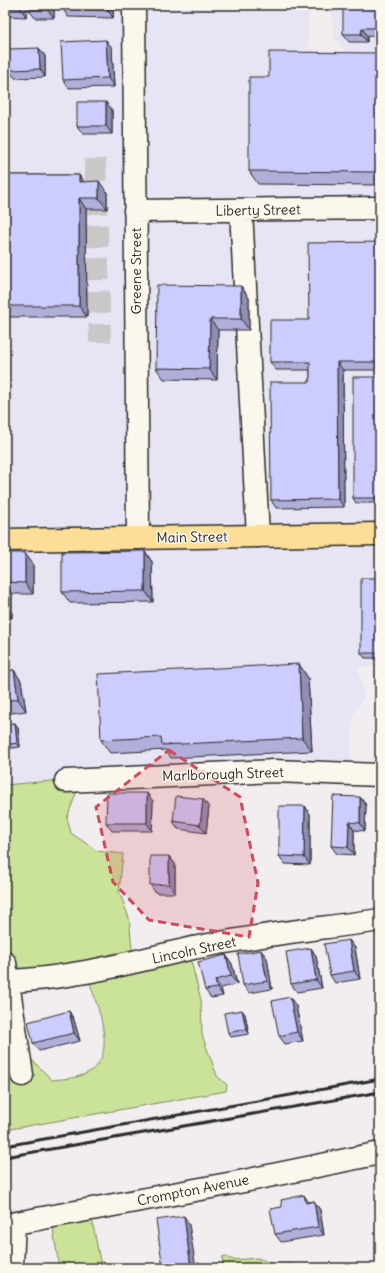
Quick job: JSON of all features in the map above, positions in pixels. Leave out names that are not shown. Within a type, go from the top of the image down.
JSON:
[{"type":"main road","name":"Main Street","points":[[5,540],[380,534]]},
{"type":"street","name":"Greene Street","points":[[134,5],[138,538]]},
{"type":"street","name":"Liberty Street","points":[[135,212],[380,208]]},
{"type":"street","points":[[241,210],[258,536]]},
{"type":"street","name":"Marlborough Street","points":[[66,780],[274,771],[380,775]]},
{"type":"street","name":"Lincoln Street","points":[[6,972],[59,977],[113,967],[194,948],[273,934],[380,920]]},
{"type":"street","points":[[6,972],[22,1075]]},
{"type":"street","name":"Crompton Avenue","points":[[10,1225],[244,1181],[380,1153]]},
{"type":"street","points":[[10,1225],[12,1264],[10,1268]]},
{"type":"highlighted area","points":[[169,750],[240,797],[258,883],[249,937],[149,920],[113,882],[96,807]]},
{"type":"shaded area","points":[[5,5],[309,5],[308,49],[345,51],[335,38],[330,5],[380,5],[380,666],[358,667],[364,697],[353,715],[350,769],[54,780],[5,785]]},
{"type":"green space","points":[[73,779],[81,780],[67,818],[71,833],[97,851],[123,854],[119,891],[129,918],[133,959],[189,953],[201,1000],[202,1035],[217,1076],[227,1085],[226,1091],[5,1130],[6,1048],[28,1056],[52,1080],[76,1077],[91,1071],[100,1061],[104,1049],[104,1036],[98,1006],[89,980],[5,978],[5,785]]},
{"type":"green space","points":[[90,1209],[100,1261],[115,1268],[57,1268],[58,1260],[51,1216]]},
{"type":"green space","points":[[223,1256],[233,1260],[258,1258],[275,1265],[291,1264],[294,1268],[222,1268]]},
{"type":"building","points":[[5,5],[21,5],[21,9],[5,8]]},
{"type":"building","points":[[29,5],[48,5],[48,10],[29,10]]},
{"type":"building","points":[[63,5],[108,5],[108,10],[63,9]]},
{"type":"building","points":[[343,5],[380,5],[380,28],[362,28],[361,34],[343,34]]},
{"type":"building","points":[[106,40],[108,78],[63,80],[61,42]]},
{"type":"building","points":[[39,48],[40,69],[9,70],[9,49]]},
{"type":"building","points":[[269,52],[380,53],[380,172],[249,171],[249,77],[269,77]]},
{"type":"building","points":[[77,102],[106,102],[106,126],[77,126]]},
{"type":"building","points":[[5,175],[79,175],[79,182],[99,181],[99,198],[79,198],[79,306],[5,306]]},
{"type":"building","points":[[380,242],[380,362],[337,362],[338,499],[271,500],[270,382],[310,382],[310,362],[270,362],[270,320],[309,320],[308,243]]},
{"type":"building","points":[[157,285],[241,286],[241,319],[210,319],[209,369],[156,368]]},
{"type":"building","points":[[353,377],[380,377],[380,498],[353,498]]},
{"type":"building","points":[[145,551],[145,591],[62,592],[62,552]]},
{"type":"building","points":[[5,553],[25,553],[25,583],[5,582]]},
{"type":"building","points":[[361,578],[380,578],[380,653],[361,653]]},
{"type":"building","points":[[299,664],[302,738],[162,745],[161,737],[101,740],[98,674]]},
{"type":"building","points":[[14,670],[18,699],[5,701],[5,671]]},
{"type":"building","points":[[15,723],[17,743],[5,745],[5,724]]},
{"type":"building","points":[[107,793],[147,793],[147,823],[106,823]]},
{"type":"building","points":[[176,796],[203,799],[200,825],[173,821]]},
{"type":"building","points":[[333,796],[360,797],[360,823],[349,822],[348,847],[331,846]]},
{"type":"building","points":[[279,806],[305,806],[304,857],[279,856]]},
{"type":"building","points":[[150,856],[169,856],[169,884],[150,885]]},
{"type":"building","points":[[349,940],[354,971],[330,975],[324,944]]},
{"type":"building","points":[[311,948],[316,980],[291,984],[286,952]]},
{"type":"building","points":[[261,950],[267,981],[243,985],[238,954]]},
{"type":"building","points":[[226,955],[231,976],[215,980],[217,988],[205,990],[198,962]]},
{"type":"building","points":[[290,997],[297,1032],[279,1036],[272,1001]]},
{"type":"building","points":[[242,1010],[246,1029],[228,1033],[224,1013]]},
{"type":"building","points":[[69,1011],[74,1033],[33,1043],[28,1022]]},
{"type":"building","points":[[304,1195],[306,1203],[314,1201],[318,1227],[275,1234],[270,1209],[282,1207],[281,1200]]},
{"type":"building","points":[[184,1216],[191,1268],[163,1268],[156,1220]]},
{"type":"tunnel","points":[[95,159],[100,342]]},
{"type":"railway","points":[[5,1146],[380,1079]]},
{"type":"railway","points":[[5,1157],[380,1092]]}]
